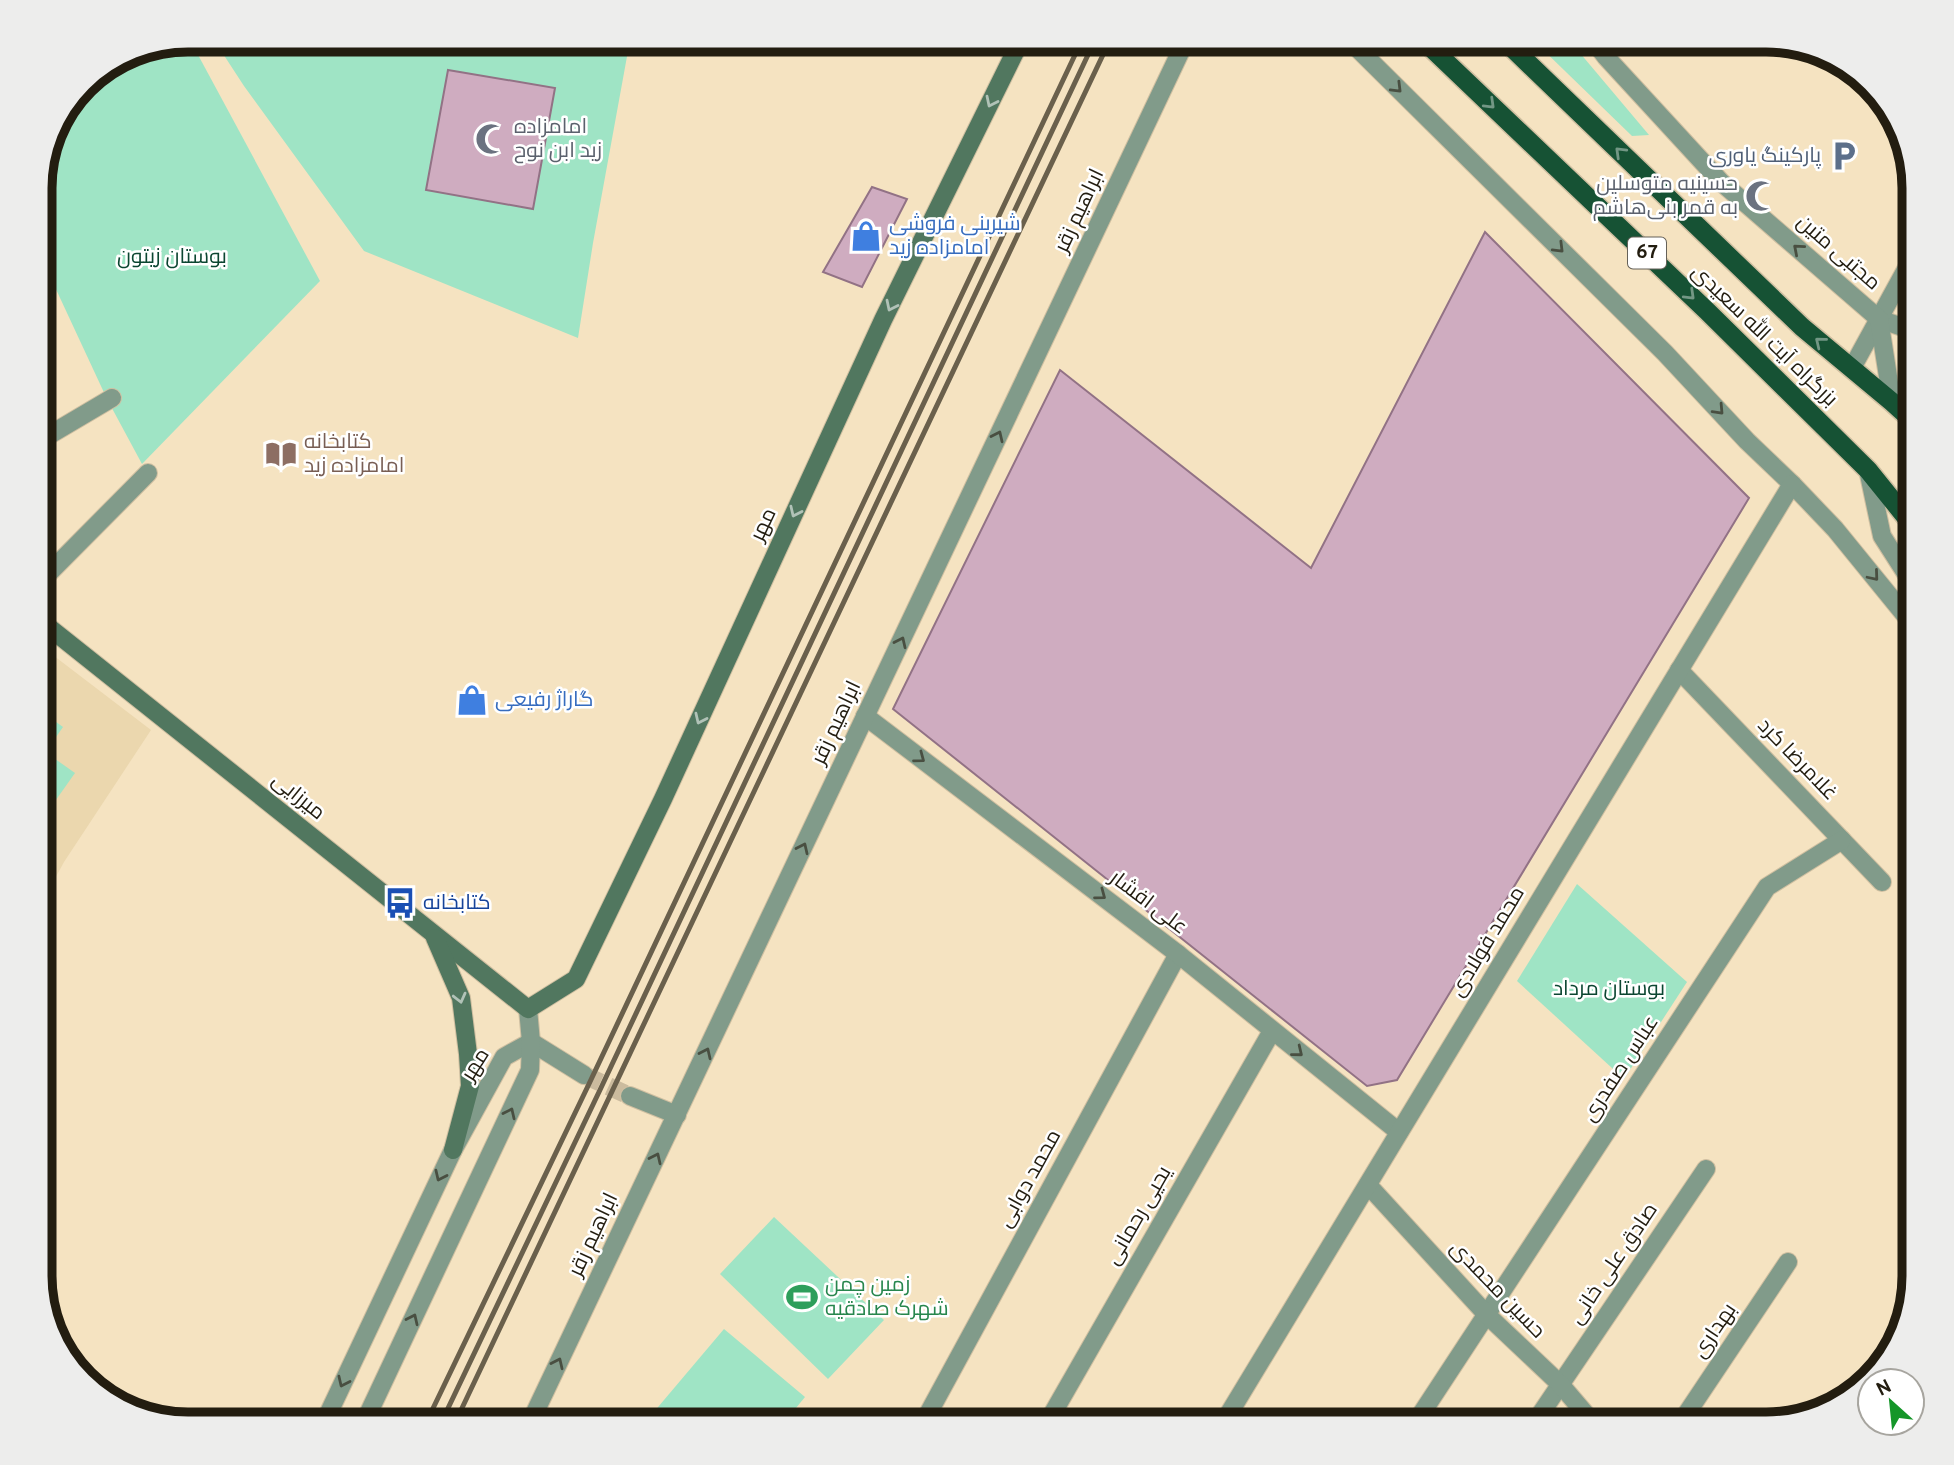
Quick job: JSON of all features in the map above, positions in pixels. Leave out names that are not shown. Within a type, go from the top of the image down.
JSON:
[{"type":"highway","name":"بزرگراه آیت الله سعیدی","points":[[1436,52],[1707,311],[1868,470],[1902,512]]},
{"type":"highway","name":"بزرگراه آیت الله سعیدی","points":[[1516,52],[1802,327],[1892,401]]},
{"type":"highway","points":[[1892,401],[1902,408]]},
{"type":"highway","points":[[1892,401],[1902,411]]},
{"type":"highway","points":[[1868,470],[1902,500]]},
{"type":"main road","name":"مهر","points":[[528,1009],[576,979],[663,799],[883,320],[1015,52]]},
{"type":"main road","name":"میرزایی","points":[[53,631],[528,1009]]},
{"type":"main road","points":[[434,935],[461,998],[468,1054],[470,1086],[453,1150]]},
{"type":"street","name":"ابراهیم زقر","points":[[535,1412],[1180,52]]},
{"type":"street","points":[[1361,52],[1665,353],[1747,441],[1792,484],[1835,529],[1902,611]]},
{"type":"street","name":"مجتبی متین","points":[[1602,52],[1721,182],[1879,319],[1892,401]]},
{"type":"street","points":[[1852,368],[1902,277]]},
{"type":"street","points":[[1879,319],[1902,327]]},
{"type":"street","points":[[53,433],[112,398]]},
{"type":"street","points":[[1868,470],[1882,536],[1902,567]]},
{"type":"street","points":[[53,569],[148,473]]},
{"type":"street","name":"محمد فولادی","points":[[1230,1412],[1792,484]]},
{"type":"street","name":"غلامرضا کرد","points":[[1679,670],[1882,882]]},
{"type":"street","name":"علی افشار","points":[[865,716],[1178,954],[1399,1132]]},
{"type":"street","name":"عباس صفدری","points":[[1422,1412],[1767,887],[1842,840]]},
{"type":"street","name":"محمد دوابی","points":[[929,1412],[1178,954]]},
{"type":"street","points":[[369,1412],[530,1070],[528,1009]]},
{"type":"street","name":"یحیی رحمانی","points":[[1053,1412],[1272,1031]]},
{"type":"street","points":[[531,1042],[584,1075]]},
{"type":"street","name":"مهر","points":[[329,1412],[453,1150],[504,1057],[531,1042]]},
{"type":"street","points":[[630,1096],[677,1115]]},
{"type":"street","name":"صادق علی خانی","points":[[1542,1412],[1706,1169]]},
{"type":"street","name":"حسین محمدی","points":[[1367,1185],[1487,1315],[1560,1384],[1584,1412]]},
{"type":"street","name":"بهداری","points":[[1688,1412],[1788,1262]]},
{"type":"shaded area","points":[[53,655],[151,730],[53,882]]},
{"type":"green space","name":"بوستان زیتون","points":[[196,52],[320,281],[142,464],[107,399],[53,283],[53,180],[57,153],[75,113],[92,92],[113,75],[153,57]]},
{"type":"green space","points":[[222,52],[628,52],[578,338],[364,251]]},
{"type":"green space","points":[[1545,52],[1579,52],[1649,135],[1632,136]]},
{"type":"green space","points":[[53,720],[63,727],[53,741]]},
{"type":"green space","points":[[53,757],[75,773],[53,804]]},
{"type":"green space","name":"بوستان مرداد","points":[[1577,884],[1687,982],[1624,1079],[1517,981]]},
{"type":"green space","name":"زمین چمن شهرک صادقیه","points":[[774,1217],[884,1320],[828,1379],[720,1274]]},
{"type":"green space","points":[[724,1329],[805,1397],[793,1412],[654,1412]]},
{"type":"building","name":"امامزاده زید ابن نوح","points":[[448,70],[555,88],[533,209],[426,190]]},
{"type":"building","name":"شیرینی فروشی امامزاده زید","points":[[872,187],[907,199],[862,287],[823,272]]},
{"type":"building","points":[[1485,232],[1749,498],[1397,1080],[1367,1086],[893,709],[1060,370],[1311,568]]},
{"type":"tunnel","points":[[584,1075],[630,1096]]},
{"type":"railway","points":[[431,1412],[1076,52]]},
{"type":"railway","points":[[446,1412],[1089,52]]},
{"type":"railway","points":[[460,1412],[1104,52]]},
{"type":"place","name":"امامزاده زید ابن نوح","points":[[491,139]]},
{"type":"place","name":"پارکینگ یاوری","points":[[1844,156]]},
{"type":"place","name":"حسینیه متوسلین به قمر بنی‌هاشم","points":[[1761,196]]},
{"type":"place","name":"شیرینی فروشی امامزاده زید","points":[[866,236]]},
{"type":"place","name":"کتابخانه امامزاده زید","points":[[281,454]]},
{"type":"place","name":"گاراژ رفیعی","points":[[472,700]]},
{"type":"place","name":"کتابخانه","points":[[400,903]]},
{"type":"place","name":"زمین چمن شهرک صادقیه","points":[[802,1297]]}]
